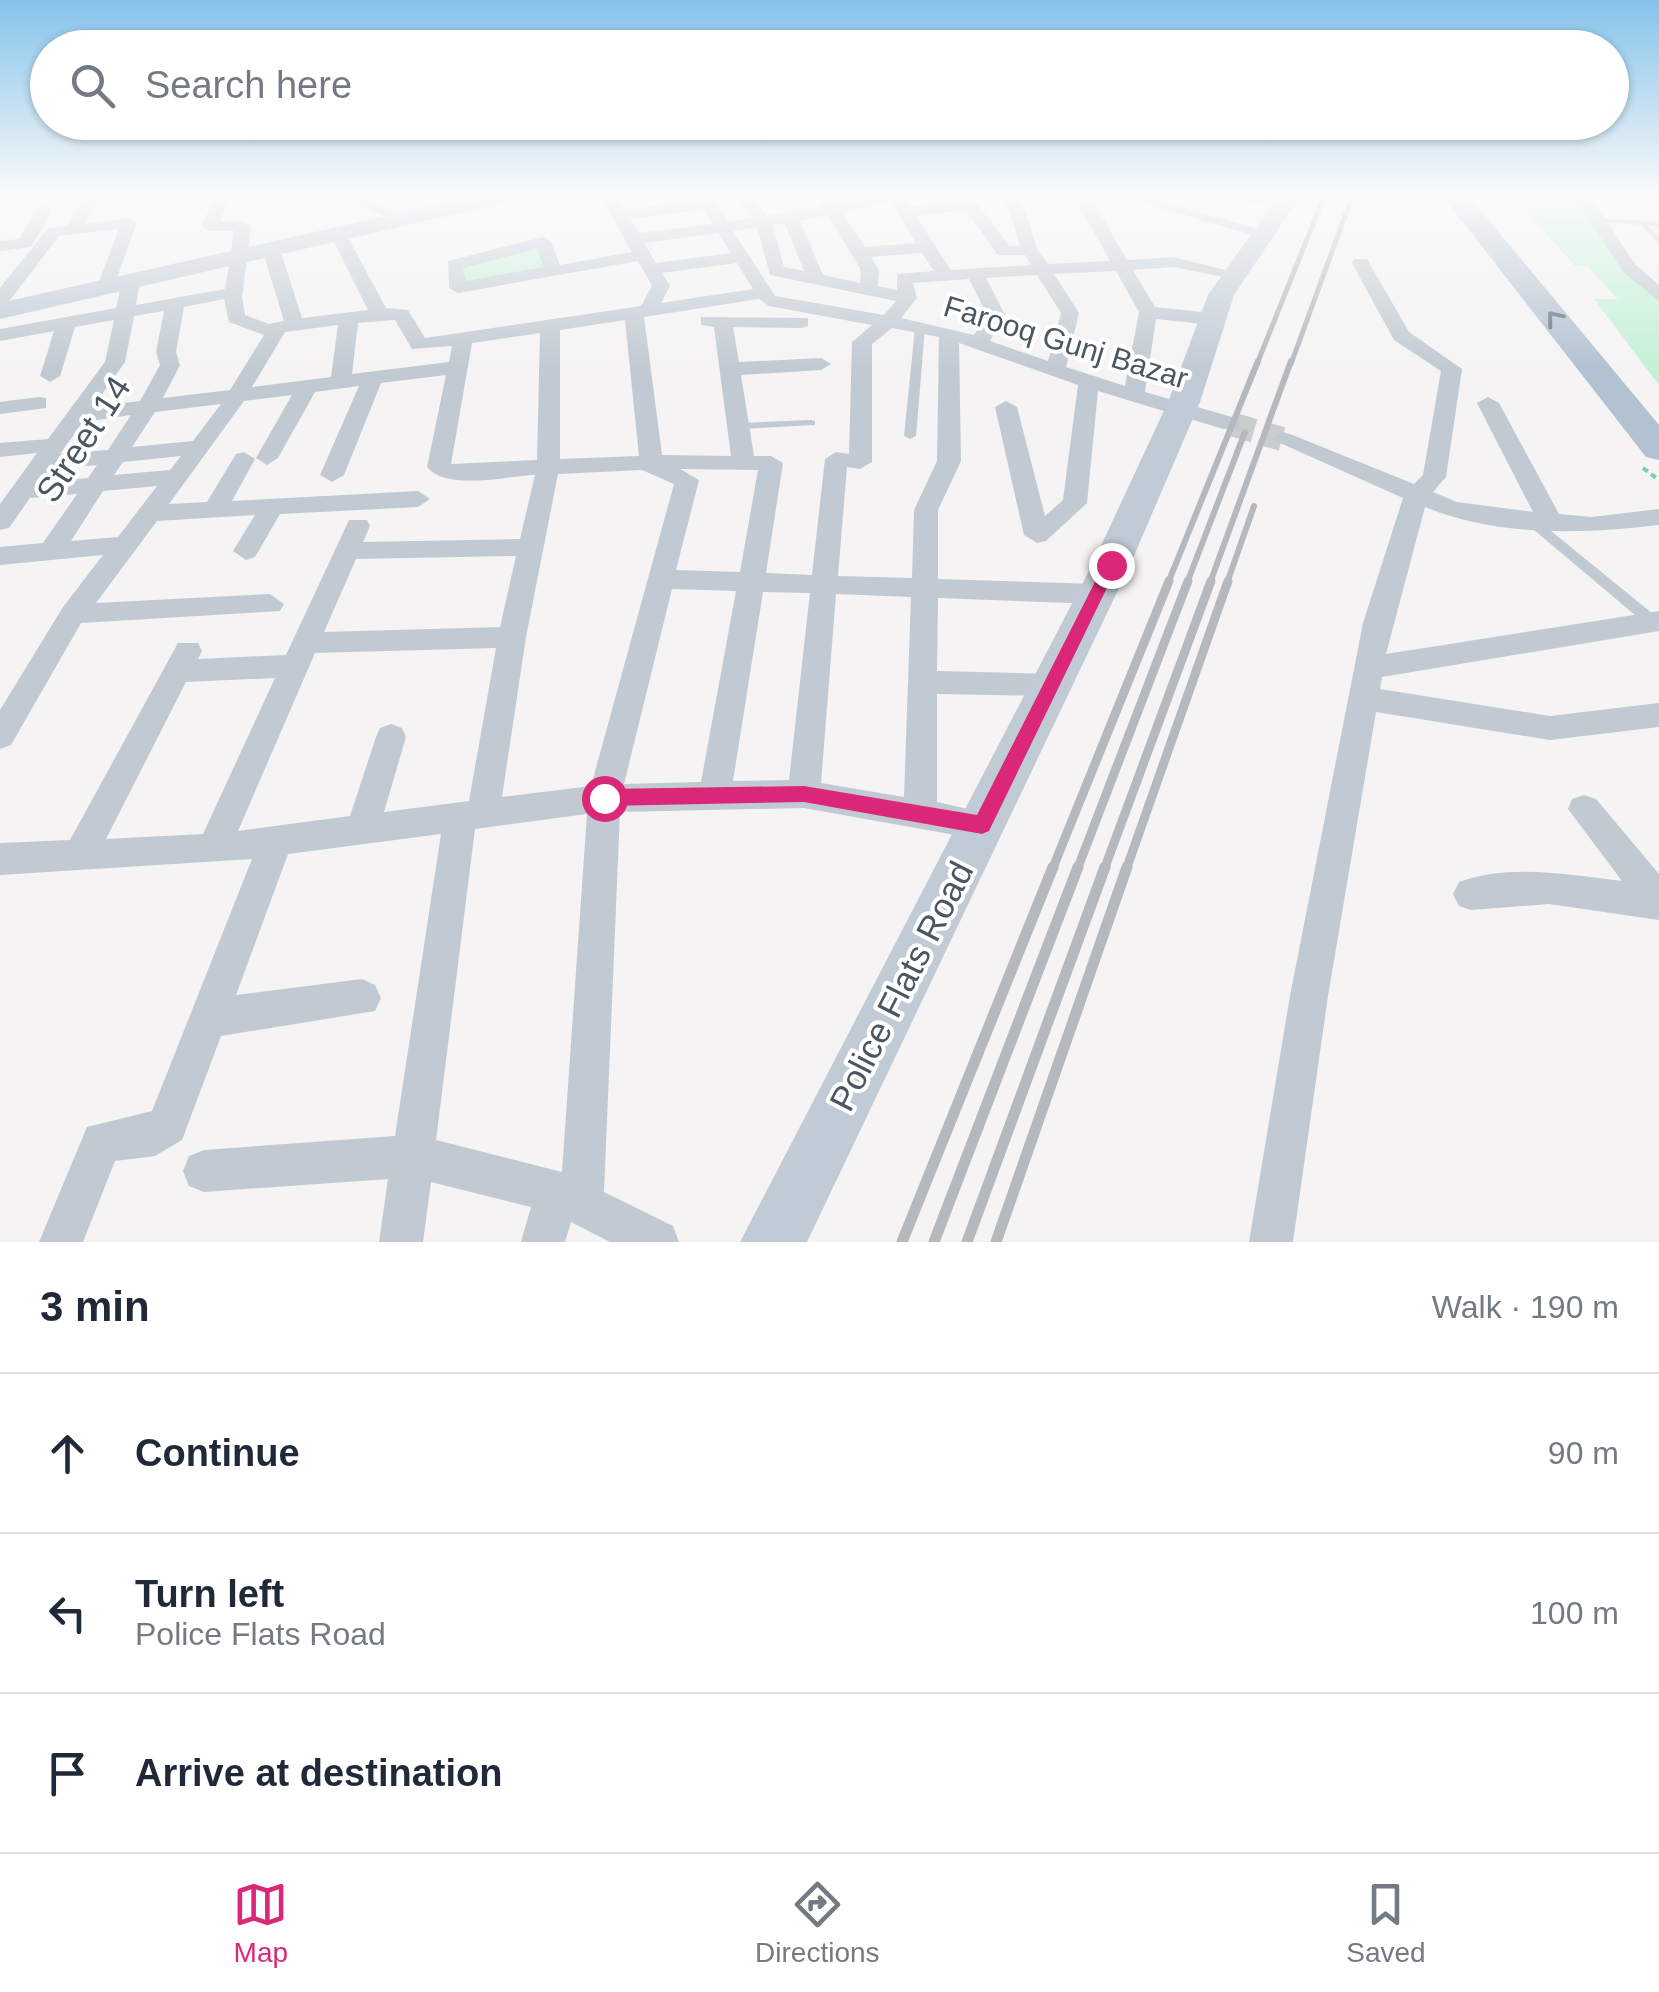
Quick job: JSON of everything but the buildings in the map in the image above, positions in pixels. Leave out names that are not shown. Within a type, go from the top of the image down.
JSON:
[{"type":"main road","points":[[1501,252],[1657,469]]},
{"type":"main road","points":[[1532,252],[1659,414]]},
{"type":"main road","points":[[1508,260],[1540,262]]},
{"type":"street","points":[[0,300],[38,252]]},
{"type":"street","points":[[24,487],[116,362],[124,314],[118,284],[124,252]]},
{"type":"street","points":[[237,252],[233,297],[236,318],[268,330],[401,314],[419,345],[764,293],[739,252]]},
{"type":"street","points":[[2,332],[118,284],[258,252]]},
{"type":"street","points":[[0,736],[73,614],[152,513],[287,326],[272,252]]},
{"type":"street","points":[[347,252],[380,314]]},
{"type":"street","points":[[504,252],[454,265],[458,288],[653,252]]},
{"type":"street","points":[[547,252],[554,271]]},
{"type":"street","points":[[542,1242],[570,1198],[604,798],[687,480],[653,470],[640,313],[661,286],[642,252]]},
{"type":"street","points":[[771,252],[776,271],[908,298]]},
{"type":"street","points":[[804,252],[816,279]]},
{"type":"street","points":[[869,290],[870,270],[860,253],[874,252]]},
{"type":"street","points":[[931,252],[946,276]]},
{"type":"street","points":[[1008,252],[1035,259],[1119,266],[1174,262],[1233,274]]},
{"type":"street","points":[[1032,252],[1070,312],[1055,371]]},
{"type":"street","points":[[1112,252],[1148,312],[1134,396]]},
{"type":"street","name":"Police Flats Road","points":[[772,1242],[1052,686],[1181,409],[1212,319],[1233,274],[1249,252]]},
{"type":"street","points":[[1618,252],[1630,270],[1659,295]]},
{"type":"street","points":[[644,255],[742,257]]},
{"type":"street","points":[[908,298],[903,278],[975,274],[1035,259]]},
{"type":"street","points":[[1271,1242],[1309,996],[1377,623],[1416,496],[1434,477],[1452,369],[1400,336],[1361,263]]},
{"type":"street","points":[[975,274],[996,315],[979,343]]},
{"type":"street","points":[[743,461],[730,369],[715,321],[806,315],[836,283]]},
{"type":"street","name":"Farooq Gunj Bazar","points":[[764,293],[769,300],[806,315],[888,322],[949,334],[1089,382],[1231,424]]},
{"type":"street","points":[[2,332],[224,294]]},
{"type":"street","points":[[804,794],[836,459],[860,462],[862,342],[888,322],[908,298]]},
{"type":"street","name":"Street 14","points":[[50,553],[117,456],[170,366],[166,352],[175,304]]},
{"type":"street","points":[[1148,312],[1212,319]]},
{"type":"street","points":[[342,380],[348,318]]},
{"type":"street","points":[[50,376],[66,324]]},
{"type":"street","points":[[401,1242],[412,1156],[472,815],[548,467],[550,326]]},
{"type":"street","points":[[920,814],[926,510],[949,462],[949,334]]},
{"type":"street","points":[[463,339],[439,468],[452,473],[743,461],[772,466],[716,796]]},
{"type":"street","points":[[730,369],[821,364]]},
{"type":"street","points":[[77,416],[457,367]]},
{"type":"street","points":[[332,475],[374,376]]},
{"type":"street","points":[[1006,406],[1037,535],[1074,503],[1089,382]]},
{"type":"street","points":[[216,508],[310,384]]},
{"type":"street","points":[[1488,403],[1541,522]]},
{"type":"street","points":[[0,408],[38,404]]},
{"type":"street","points":[[1282,439],[1452,509],[1592,525],[1659,517]]},
{"type":"street","points":[[24,487],[117,456],[201,447]]},
{"type":"street","points":[[0,450],[24,487]]},
{"type":"street","points":[[0,478],[24,487],[178,478]]},
{"type":"street","points":[[152,513],[418,499]]},
{"type":"street","points":[[246,550],[274,504]]},
{"type":"street","points":[[213,849],[352,538],[531,547]]},
{"type":"street","points":[[0,556],[125,545]]},
{"type":"street","points":[[661,579],[1096,594]]},
{"type":"street","points":[[73,614],[270,604]]},
{"type":"street","points":[[1366,683],[1657,624]]},
{"type":"street","points":[[81,853],[182,661],[512,637]]},
{"type":"street","points":[[923,682],[1052,686]]},
{"type":"street","points":[[1366,683],[1550,728],[1659,714]]},
{"type":"street","points":[[362,830],[391,738]]},
{"type":"street","points":[[0,858],[213,849],[604,798],[804,794],[982,825]]},
{"type":"street","points":[[1584,809],[1659,902]]},
{"type":"street","points":[[60,1242],[102,1142],[155,1135],[167,1124],[276,841]]},
{"type":"street","points":[[1470,894],[1549,888],[1659,902]]},
{"type":"street","points":[[209,1018],[362,998]]},
{"type":"street","points":[[204,1171],[412,1156],[570,1198],[657,1242]]},
{"type":"lane","points":[[910,436],[920,328]]},
{"type":"lane","points":[[738,426],[811,423]]},
{"type":"lane","points":[[1541,522],[1657,624]]},
{"type":"green space","points":[[504,252],[547,252],[554,271],[458,288],[454,265]]},
{"type":"green space","points":[[1563,252],[1624,252],[1659,294],[1659,385],[1594,299],[1618,299],[1587,266],[1575,266]]},
{"type":"tunnel","points":[[1231,424],[1282,439]]},
{"type":"railway","points":[[1257,364],[1302,252]]},
{"type":"railway","points":[[1291,364],[1332,252]]},
{"type":"railway","points":[[1168,583],[1258,361]]},
{"type":"railway","points":[[1210,583],[1291,361]]},
{"type":"railway","points":[[1187,583],[1245,432]]},
{"type":"railway","points":[[1227,583],[1254,506]]},
{"type":"railway","points":[[1052,870],[1169,581]]},
{"type":"railway","points":[[1077,870],[1188,581]]},
{"type":"railway","points":[[1104,870],[1211,581]]},
{"type":"railway","points":[[1126,870],[1228,581]]},
{"type":"railway","points":[[902,1242],[1053,867]]},
{"type":"railway","points":[[934,1242],[1078,867]]},
{"type":"railway","points":[[967,1242],[1105,867]]},
{"type":"railway","points":[[996,1242],[1127,867]]},
{"type":"route","points":[[604,798],[804,794],[982,825],[1111,565]]}]
